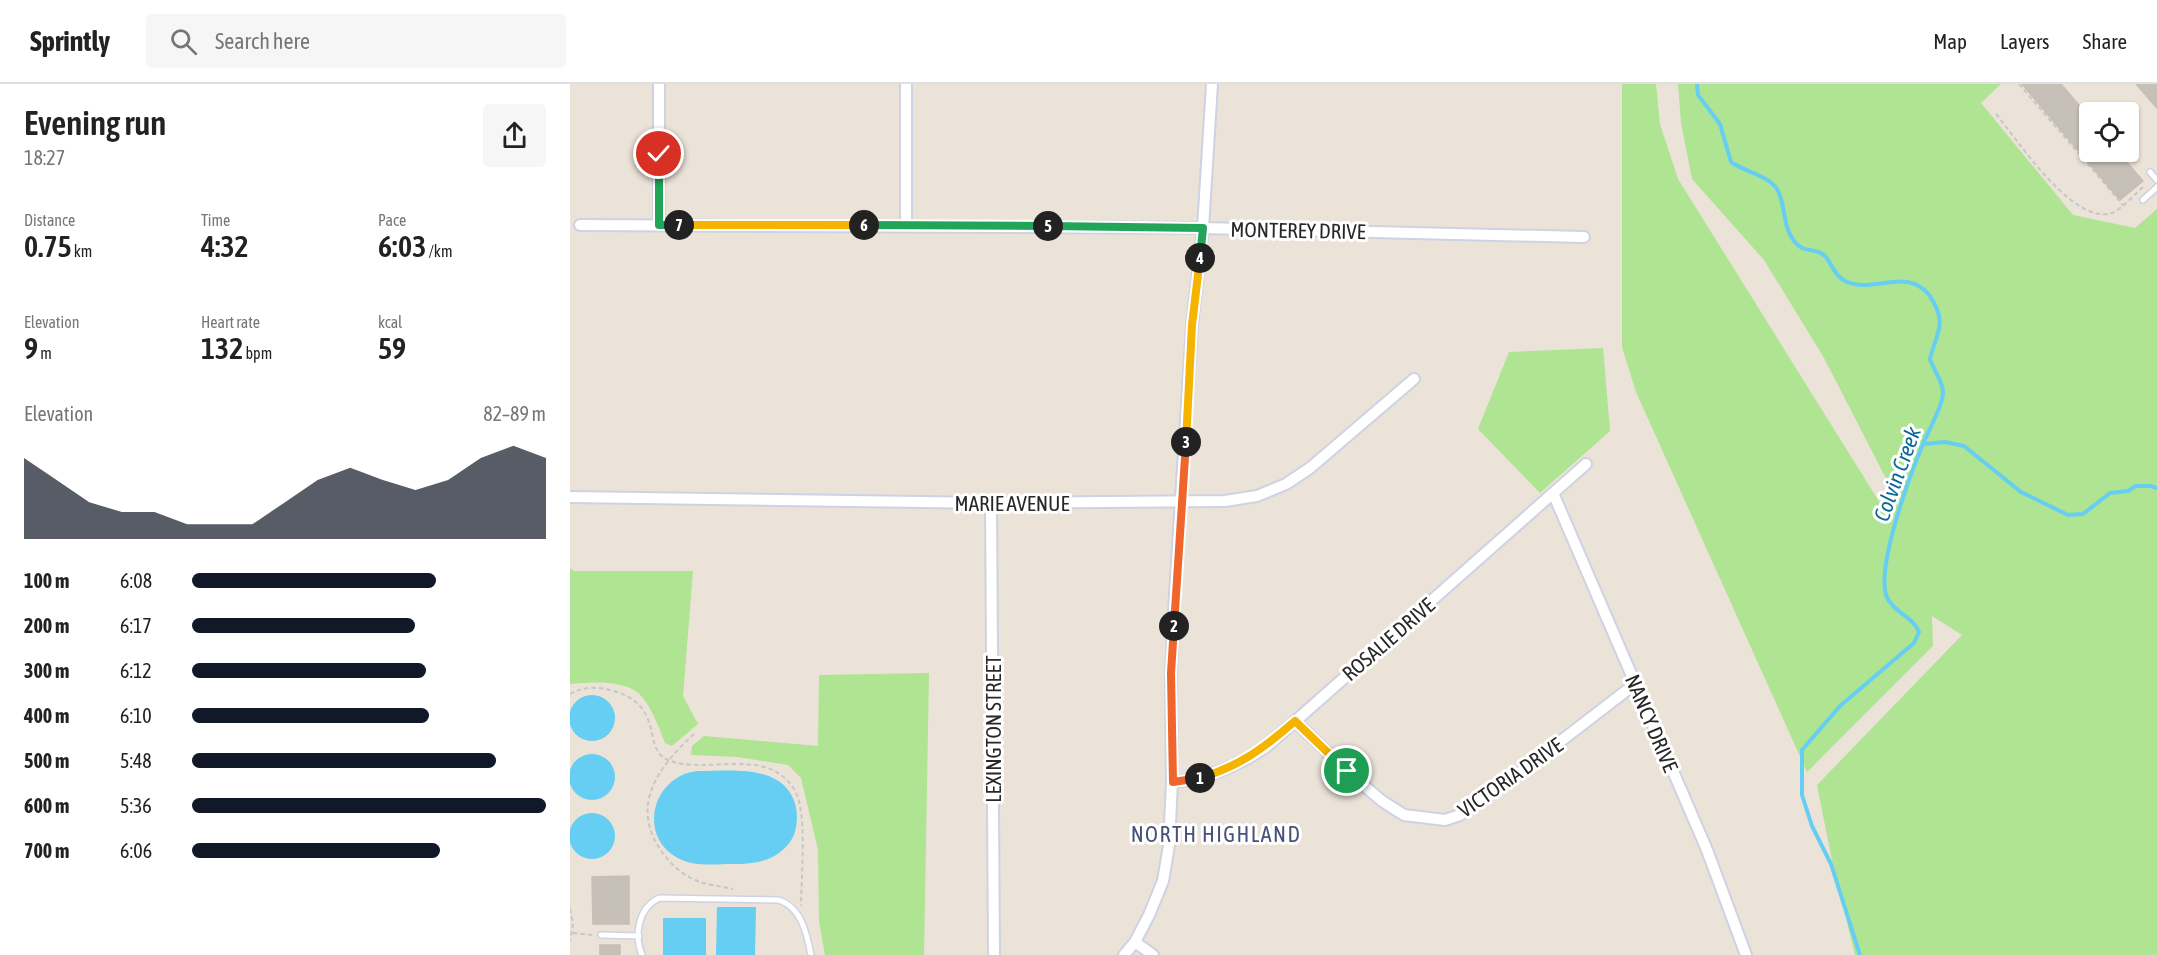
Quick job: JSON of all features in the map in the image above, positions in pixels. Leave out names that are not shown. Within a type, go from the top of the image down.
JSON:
[{"type":"street","points":[[659,84],[659,225]]},
{"type":"street","points":[[906,84],[906,225]]},
{"type":"street","points":[[1124,955],[1135,942],[1163,881],[1169,845],[1173,782],[1171,673],[1192,325],[1203,228],[1212,84]]},
{"type":"street","name":"MONTEREY DRIVE","points":[[580,225],[1203,228],[1584,237]]},
{"type":"street","name":"MARIE AVENUE","points":[[570,496],[991,503],[1225,501],[1257,496],[1286,484],[1310,468],[1414,380]]},
{"type":"street","name":"ROSALIE DRIVE","points":[[1173,782],[1191,781],[1244,762],[1266,747],[1586,464]]},
{"type":"street","name":"NANCY DRIVE","points":[[1553,493],[1593,580],[1707,850],[1746,955]]},
{"type":"street","name":"LEXINGTON STREET","points":[[991,503],[994,955]]},
{"type":"street","name":"VICTORIA DRIVE","points":[[1295,721],[1347,771],[1404,815],[1445,820],[1460,815],[1505,784],[1635,684]]},
{"type":"street","points":[[1135,942],[1154,955]]},
{"type":"lane","points":[[2150,172],[2157,180]]},
{"type":"lane","points":[[2143,200],[2157,187]]},
{"type":"lane","points":[[642,955],[639,936],[642,914],[647,906],[659,898],[778,900],[792,908],[801,920],[811,955]]},
{"type":"lane","points":[[601,935],[639,936]]},
{"type":"path","points":[[2019,84],[2123,204]]},
{"type":"path","points":[[1996,114],[2070,201],[2089,210],[2106,214],[2113,212],[2148,182]]},
{"type":"path","points":[[570,694],[583,689],[596,688],[630,697],[646,714],[657,749],[668,760],[763,767],[776,771],[789,782],[798,797],[802,820],[801,920]]},
{"type":"path","points":[[694,734],[668,760],[653,783],[647,818],[654,838],[666,858],[683,874],[694,880],[741,891]]},
{"type":"path","points":[[570,909],[573,933],[570,941]]},
{"type":"path","points":[[573,933],[601,935]]},
{"type":"green space","points":[[1622,84],[1656,84],[1660,124],[1678,179],[1880,503],[1893,492],[1824,358],[1764,260],[1692,179],[1681,123],[1678,84],[2001,84],[1981,103],[2073,215],[2135,228],[2157,209],[2157,955],[1855,955],[1833,865],[1817,785],[1962,635],[1932,616],[1933,646],[1807,772],[1636,392],[1622,347]]},
{"type":"green space","points":[[1603,348],[1610,431],[1540,493],[1478,429],[1509,352]]},
{"type":"green space","points":[[570,568],[574,571],[693,571],[683,696],[698,724],[672,746],[665,743],[649,708],[636,691],[618,684],[570,684]]},
{"type":"green space","points":[[929,673],[924,955],[825,955],[819,921],[818,850],[801,778],[788,765],[738,757],[691,755],[692,746],[704,736],[818,746],[819,675]]},
{"type":"water","points":[[592,695],[601,697],[613,709],[615,718],[613,727],[601,739],[592,741],[583,739],[571,727],[571,709],[583,697]]},
{"type":"water","points":[[592,754],[601,756],[613,768],[615,777],[613,786],[601,798],[592,800],[583,798],[571,786],[571,768],[583,756]]},
{"type":"water","points":[[698,771],[756,772],[781,783],[790,793],[796,807],[796,825],[790,842],[772,857],[742,864],[686,862],[666,849],[658,837],[654,823],[655,809],[660,795],[670,783],[682,775]]},
{"type":"water","points":[[592,813],[601,815],[613,827],[615,836],[613,845],[601,857],[592,859],[583,857],[571,845],[571,827],[583,815]]},
{"type":"water","points":[[717,907],[756,907],[755,955],[716,955]]},
{"type":"water","points":[[663,918],[706,918],[706,955],[663,955]]},
{"type":"building","points":[[2022,84],[2061,84],[2079,105],[2079,151]]},
{"type":"building","points":[[2136,84],[2157,84],[2157,108]]},
{"type":"building","points":[[2088,162],[2127,162],[2143,181],[2120,200]]},
{"type":"building","points":[[629,876],[629,924],[593,924],[592,877]]},
{"type":"building","points":[[600,945],[620,945],[620,955],[600,955]]},
{"type":"waterway","name":"Colvin Creek","points":[[1697,84],[1698,95],[1720,124],[1731,162],[1763,177],[1777,189],[1790,235],[1801,248],[1821,253],[1838,276],[1845,281],[1867,285],[1900,282],[1920,287],[1935,305],[1940,321],[1930,359],[1942,384],[1942,398],[1903,497],[1890,542],[1884,581],[1889,601],[1912,622],[1919,632],[1914,643],[1840,706],[1802,750],[1802,795],[1812,826],[1831,864],[1860,955]]},
{"type":"waterway","points":[[1923,444],[1945,442],[1964,446],[2021,492],[2068,515],[2083,514],[2110,493],[2128,491],[2136,486],[2157,488]]},
{"type":"district","name":"NORTH HIGHLAND","points":[[1216,834]]},
{"type":"route","points":[[659,154],[659,225],[1203,228],[1192,325],[1171,673],[1173,782],[1191,781],[1219,773],[1244,762],[1266,747],[1295,721],[1347,771]]}]
